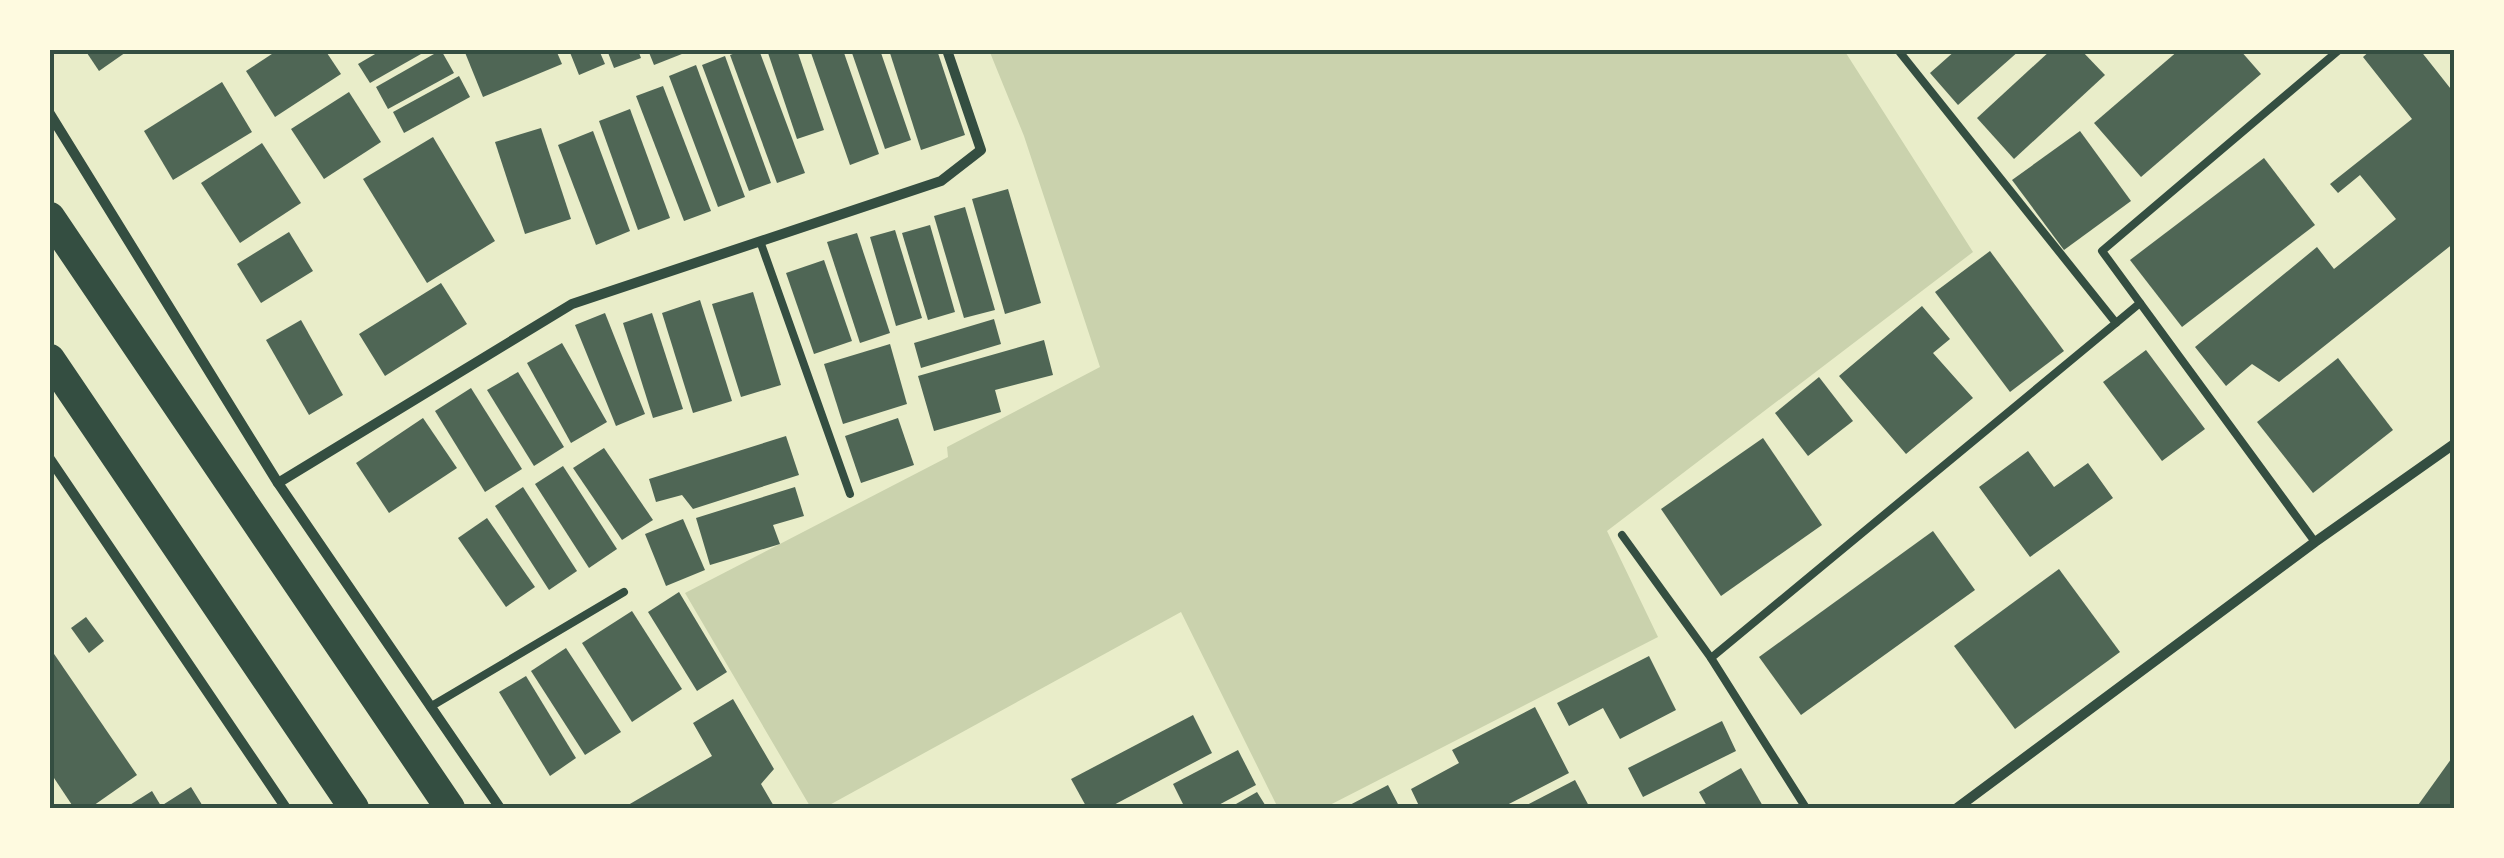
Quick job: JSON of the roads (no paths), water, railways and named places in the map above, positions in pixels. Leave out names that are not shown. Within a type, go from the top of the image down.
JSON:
[{"type":"highway","points":[[50,217],[450,808]]},
{"type":"highway","points":[[50,359],[354,808]]},
{"type":"street","points":[[278,483],[572,304],[941,181],[981,150],[947,50]]},
{"type":"street","points":[[50,114],[278,483],[500,808]]},
{"type":"street","points":[[1957,808],[2315,542],[2454,444]]},
{"type":"street","points":[[50,459],[286,808]]},
{"type":"lane","points":[[1898,50],[2116,323]]},
{"type":"lane","points":[[2315,542],[2102,251],[2338,50]]},
{"type":"lane","points":[[760,241],[850,494]]},
{"type":"lane","points":[[1711,658],[2140,303]]},
{"type":"lane","points":[[1622,535],[1711,658],[1806,808]]},
{"type":"lane","points":[[429,708],[624,592]]}]
